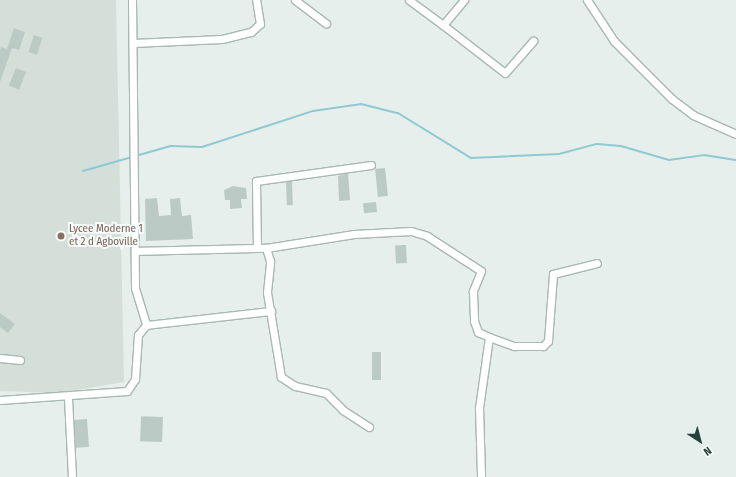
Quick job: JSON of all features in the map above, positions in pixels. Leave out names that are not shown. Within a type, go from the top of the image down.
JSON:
[{"type":"street","points":[[132,0],[136,251],[135,288],[146,325]]},
{"type":"street","points":[[133,43],[222,39],[251,32],[260,24],[256,0]]},
{"type":"street","points":[[295,0],[326,23]]},
{"type":"street","points":[[410,0],[505,73],[533,41]]},
{"type":"street","points":[[443,25],[464,0]]},
{"type":"street","points":[[587,0],[614,41],[672,98],[699,118],[736,134]]},
{"type":"street","points":[[257,248],[256,181],[371,165]]},
{"type":"street","points":[[136,251],[266,248],[354,234],[420,232],[480,271],[473,291],[474,320],[478,332],[514,346],[543,346],[548,341],[553,274],[597,263]]},
{"type":"street","points":[[266,248],[270,262],[267,286],[281,377],[295,386],[326,393],[343,410],[369,427]]},
{"type":"street","points":[[0,400],[68,398],[130,390],[135,379],[138,335],[146,325],[271,312]]},
{"type":"street","points":[[481,477],[479,408],[489,337]]},
{"type":"street","points":[[0,358],[20,360]]},
{"type":"street","points":[[68,398],[72,477]]},
{"type":"shaded area","name":"Lycee Moderne 1 et 2 d Agboville","points":[[0,0],[116,0],[124,382],[60,393],[0,391]]},
{"type":"building","points":[[14,28],[25,32],[19,50],[12,48],[0,82],[0,50],[1,47],[7,49]]},
{"type":"building","points":[[34,35],[43,38],[37,55],[28,52]]},
{"type":"building","points":[[16,68],[26,72],[19,90],[9,86]]},
{"type":"building","points":[[385,168],[388,196],[378,197],[375,169]]},
{"type":"building","points":[[348,173],[350,200],[339,201],[338,176]]},
{"type":"building","points":[[286,181],[292,181],[293,205],[287,205]]},
{"type":"building","points":[[233,186],[246,188],[247,199],[241,199],[242,208],[230,209],[230,200],[225,200],[224,190]]},
{"type":"building","points":[[157,198],[159,216],[171,215],[170,199],[180,198],[182,216],[191,215],[193,239],[146,241],[145,199]]},
{"type":"building","points":[[376,202],[377,212],[364,213],[363,203]]},
{"type":"building","points":[[406,245],[407,263],[396,264],[395,246]]},
{"type":"building","points":[[0,313],[15,324],[8,333],[0,327]]},
{"type":"building","points":[[372,352],[381,352],[381,380],[372,380]]},
{"type":"building","points":[[141,416],[163,417],[162,442],[140,441]]},
{"type":"building","points":[[87,419],[89,447],[76,448],[74,420]]},
{"type":"waterway","points":[[83,171],[171,146],[202,147],[313,111],[361,104],[398,113],[471,158],[559,154],[597,144],[621,146],[669,160],[704,155],[736,160]]},
{"type":"place","name":"Lycee Moderne 1 et 2 d Agboville","points":[[61,236]]}]
